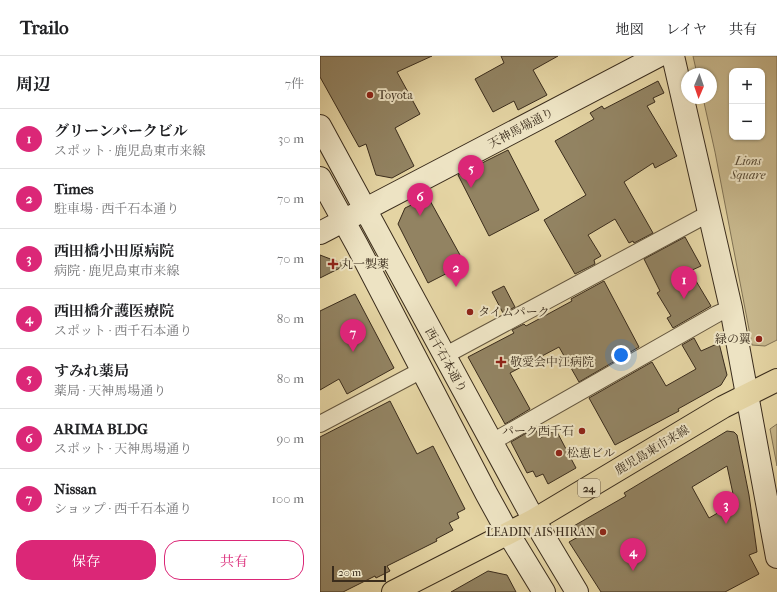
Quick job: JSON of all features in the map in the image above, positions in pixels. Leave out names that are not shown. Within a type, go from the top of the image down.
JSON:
[{"type":"main road","name":"鹿児島東市来線","points":[[508,534],[723,407],[777,380]]},
{"type":"main road","name":"24","points":[[394,592],[508,534]]},
{"type":"street","name":"天神馬場通り","points":[[320,233],[658,56]]},
{"type":"street","points":[[673,56],[708,214],[731,308],[777,557]]},
{"type":"street","name":"西千石本通り","points":[[320,126],[534,520],[577,592]]},
{"type":"street","name":"西千石本通り","points":[[320,178],[508,534],[544,592]]},
{"type":"street","points":[[444,356],[708,214]]},
{"type":"street","points":[[492,442],[731,308]]},
{"type":"street","points":[[320,424],[422,370]]},
{"type":"green space","name":"Lions Square","points":[[693,56],[777,56],[777,340],[765,346],[752,345],[704,104],[717,104],[717,68],[696,68]]},
{"type":"green space","points":[[777,424],[777,466],[770,429]]},
{"type":"building","name":"Toyota","points":[[320,56],[432,56],[397,72],[420,114],[395,128],[414,166],[392,178],[376,175],[366,144],[359,147],[320,77]]},
{"type":"building","points":[[501,56],[558,56],[533,70],[547,95],[518,110],[514,101],[493,112],[475,79],[504,63]]},
{"type":"building","points":[[658,81],[664,93],[653,98],[655,102],[647,106],[677,156],[655,168],[653,163],[624,182],[653,233],[634,243],[633,241],[629,243],[615,219],[588,235],[601,256],[594,260],[595,264],[575,274],[544,220],[586,195],[555,141],[594,119],[590,113],[602,106],[604,109]]},
{"type":"building","points":[[508,150],[539,210],[489,236],[458,175]]},
{"type":"building","points":[[428,197],[465,264],[428,283],[398,224],[405,208]]},
{"type":"building","points":[[685,237],[701,266],[690,271],[711,306],[673,328],[667,318],[671,316],[657,293],[660,291],[644,259]]},
{"type":"building","points":[[320,255],[346,265],[320,278]]},
{"type":"building","name":"敬愛会中江病院","points":[[604,281],[639,347],[579,382],[559,347],[510,373],[530,409],[505,424],[468,357],[514,333],[512,330],[524,324],[526,326],[572,301],[571,299]]},
{"type":"building","points":[[504,286],[515,307],[503,313],[492,292]]},
{"type":"building","points":[[355,294],[394,368],[347,394],[339,379],[320,390],[320,311]]},
{"type":"building","points":[[694,338],[701,351],[719,343],[727,375],[721,385],[678,409],[679,411],[615,445],[589,398],[652,362],[666,386],[696,369],[682,345]]},
{"type":"building","points":[[390,401],[417,454],[433,446],[465,509],[457,513],[459,518],[449,523],[453,530],[436,539],[437,541],[387,566],[390,571],[376,578],[375,576],[343,592],[320,592],[320,437]]},
{"type":"building","points":[[535,428],[540,438],[556,430],[576,468],[548,484],[543,474],[536,477],[533,471],[527,473],[511,442]]},
{"type":"building","points":[[727,431],[734,432],[737,435],[749,495],[757,552],[749,555],[759,574],[725,592],[601,592],[569,542],[578,537],[572,527],[626,496],[624,493]],"holes":[[[727,466],[735,503],[709,518],[692,487]]]},
{"type":"building","points":[[488,571],[507,575],[516,592],[451,592]]},
{"type":"place","name":"Toyota","points":[[370,95]]},
{"type":"place","name":"すみれ薬局","points":[[471,188]]},
{"type":"place","name":"ARIMA BLDG","points":[[420,216]]},
{"type":"place","name":"丸一製薬","points":[[333,264]]},
{"type":"place","name":"Times","points":[[456,287]]},
{"type":"place","name":"グリーンパークビル","points":[[684,299]]},
{"type":"place","name":"タイムパーク","points":[[470,312]]},
{"type":"place","name":"緑の翼","points":[[759,339]]},
{"type":"place","name":"Nissan","points":[[353,352]]},
{"type":"place","name":"敬愛会中江病院","points":[[501,362]]},
{"type":"place","name":"パーク西千石","points":[[582,431]]},
{"type":"place","name":"松恵ビル","points":[[559,453]]},
{"type":"place","name":"西田橋小田原病院","points":[[726,524]]},
{"type":"place","name":"LEADIN AIS HIRAN","points":[[603,532]]},
{"type":"place","name":"西田橋介護医療院","points":[[633,571]]}]
